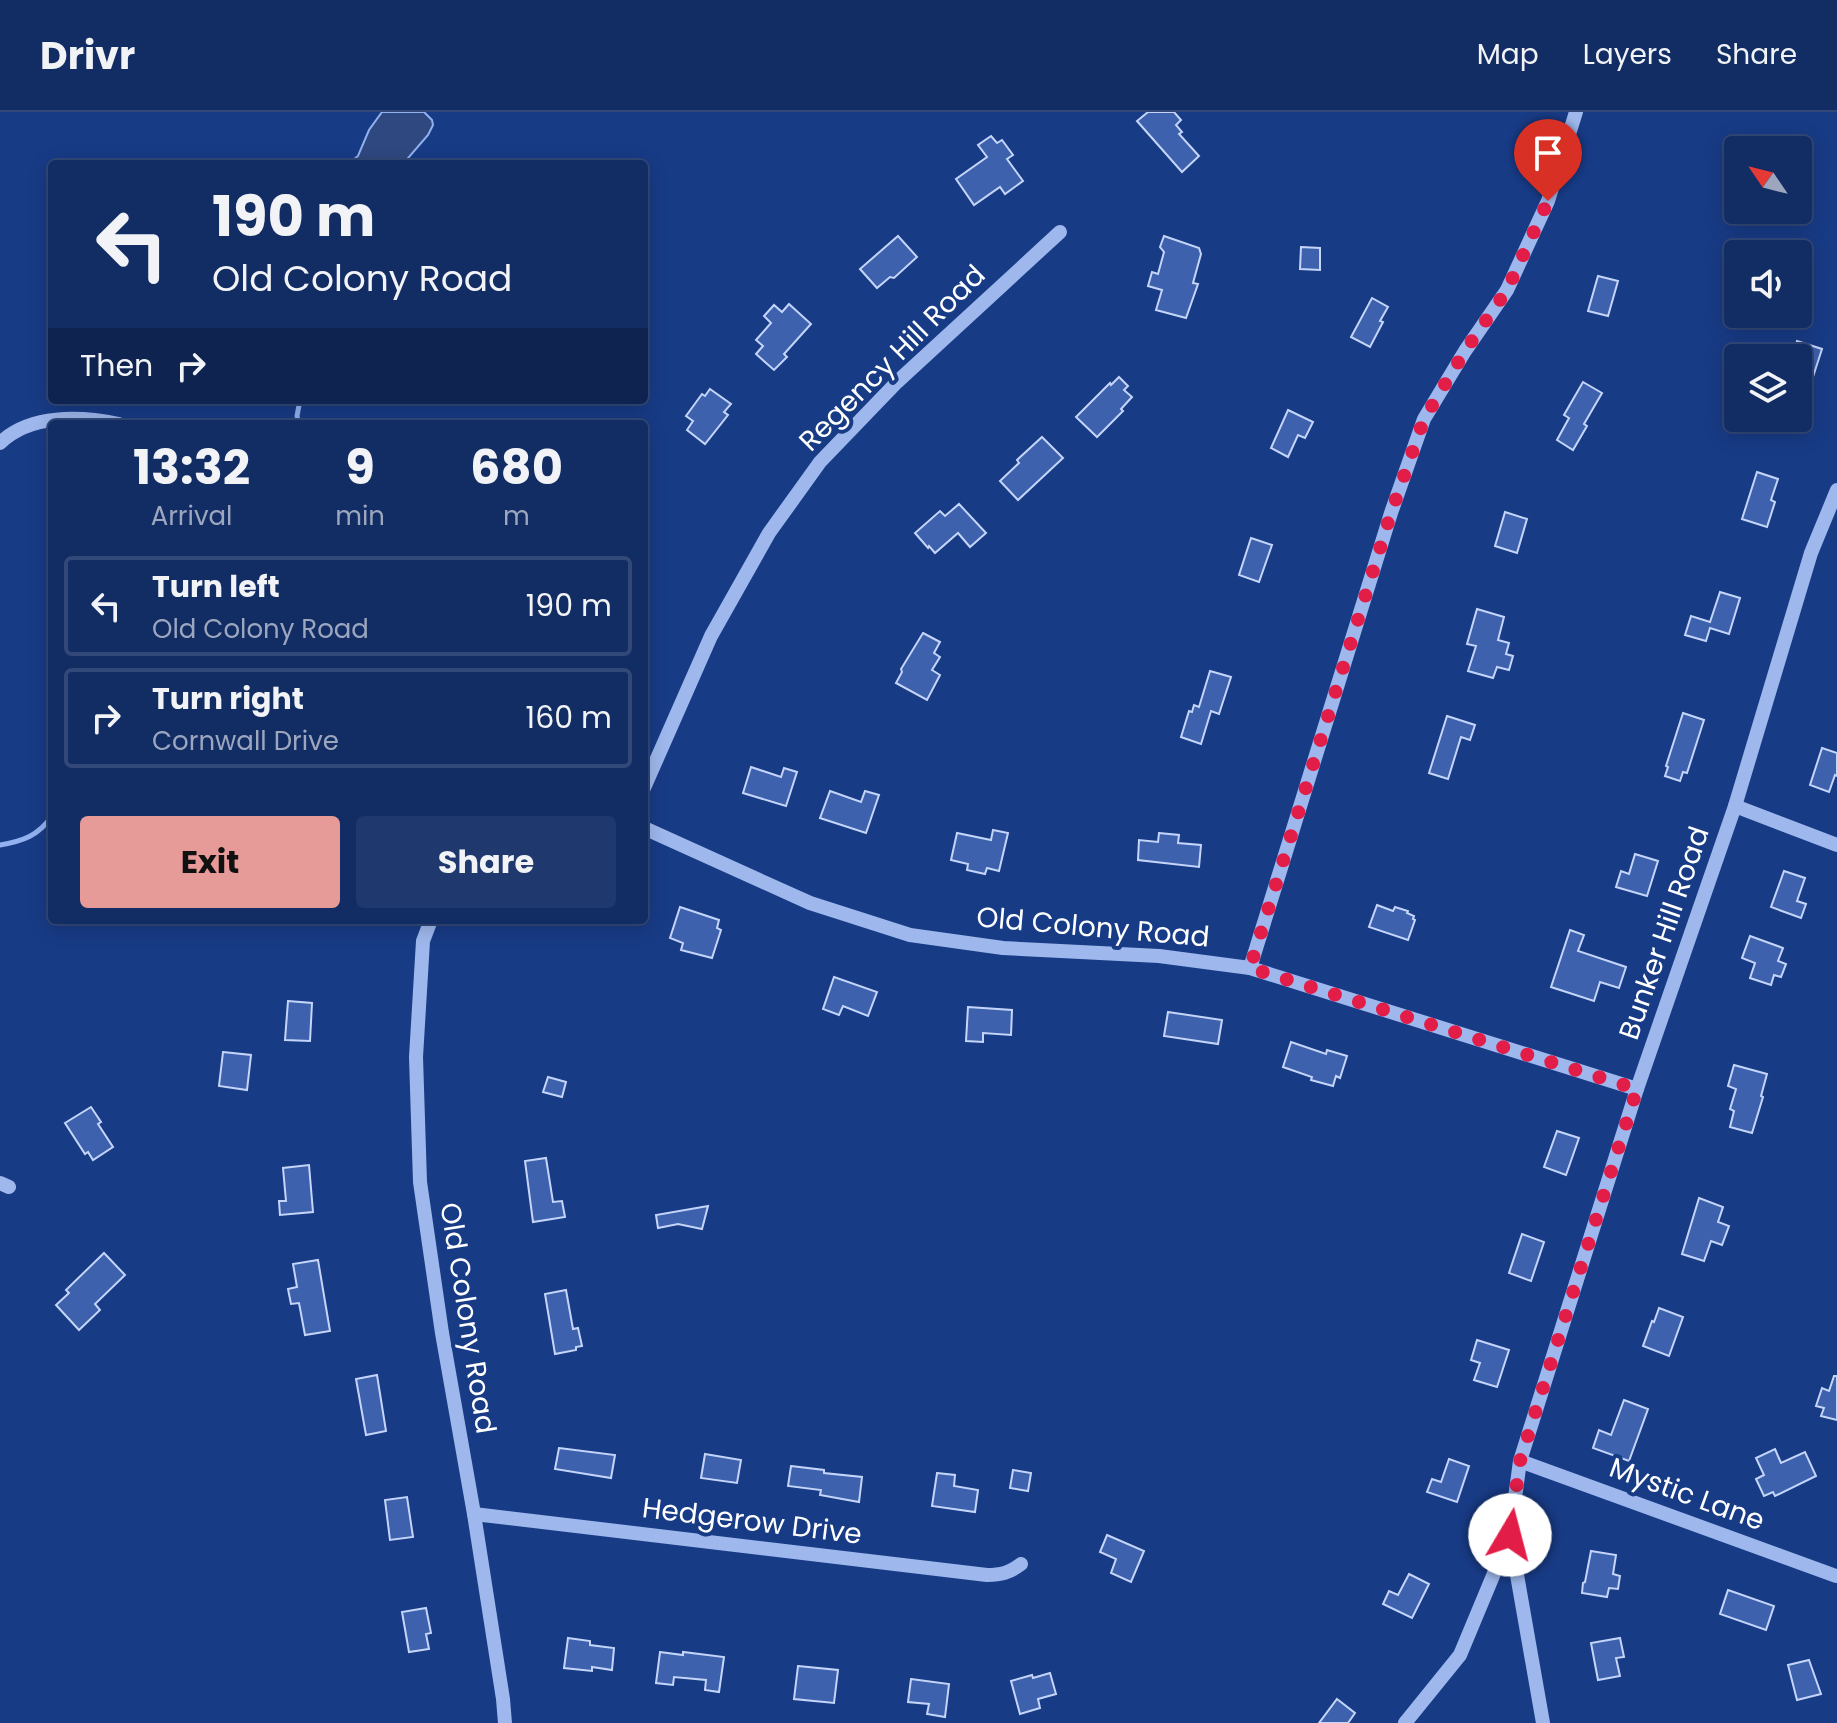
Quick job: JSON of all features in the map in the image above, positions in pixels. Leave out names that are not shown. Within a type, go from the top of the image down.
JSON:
[{"type":"street","points":[[1250,968],[1391,513],[1424,419],[1507,290],[1548,201],[1576,112]]},
{"type":"street","name":"Regency Hill Road","points":[[648,779],[711,636],[769,533],[820,462],[897,382],[1060,232]]},
{"type":"street","points":[[53,420],[98,420]]},
{"type":"street","points":[[0,443],[34,424],[48,421]]},
{"type":"street","name":"Bunker Hill Road","points":[[1543,1723],[1510,1535],[1520,1461],[1637,1089],[1735,806],[1811,553],[1837,490]]},
{"type":"street","points":[[1735,806],[1837,845]]},
{"type":"street","name":"Old Colony Road","points":[[648,830],[810,903],[910,935],[1003,948],[1159,956],[1250,968],[1637,1089]]},
{"type":"street","name":"Old Colony Road","points":[[429,924],[423,941],[416,1057],[420,1182],[505,1723]]},
{"type":"street","name":"Mystic Lane","points":[[1520,1461],[1837,1576]]},
{"type":"street","name":"Hedgerow Drive","points":[[474,1514],[987,1575],[1011,1572],[1021,1564]]},
{"type":"street","points":[[1405,1723],[1460,1655],[1510,1535]]},
{"type":"water","points":[[382,112],[424,112],[433,125],[406,160],[353,160],[358,156],[369,130]]},
{"type":"building","points":[[1148,112],[1174,112],[1181,120],[1176,125],[1182,132],[1179,134],[1199,156],[1182,172],[1137,121]]},
{"type":"building","points":[[991,136],[997,143],[1002,140],[1013,155],[1007,159],[1023,181],[1005,194],[1000,187],[974,205],[956,179],[987,157],[978,145]]},
{"type":"building","points":[[898,236],[917,257],[894,278],[890,277],[877,288],[860,269]]},
{"type":"building","points":[[1164,236],[1199,248],[1201,254],[1193,283],[1198,284],[1186,318],[1156,310],[1162,290],[1148,286],[1152,272],[1158,274],[1164,252],[1160,247]]},
{"type":"building","points":[[1301,247],[1320,248],[1320,270],[1300,269]]},
{"type":"building","points":[[1598,276],[1618,281],[1608,316],[1588,311]]},
{"type":"building","points":[[1372,298],[1388,307],[1370,347],[1351,337]]},
{"type":"building","points":[[789,304],[811,324],[774,370],[756,354],[763,346],[756,340],[771,323],[764,316],[774,305],[782,312]]},
{"type":"building","points":[[1812,346],[1822,349],[1812,380]]},
{"type":"building","points":[[1119,377],[1128,386],[1124,390],[1132,397],[1121,409],[1123,411],[1097,437],[1076,417]]},
{"type":"building","points":[[1583,382],[1602,393],[1573,450],[1557,440],[1569,418],[1564,415]]},
{"type":"building","points":[[710,389],[731,404],[724,412],[728,415],[705,444],[687,430],[693,421],[686,416],[702,394],[705,396]]},
{"type":"building","points":[[1288,410],[1313,422],[1305,438],[1298,435],[1288,457],[1271,448]]},
{"type":"building","points":[[1042,437],[1063,458],[1018,500],[1000,481]]},
{"type":"building","points":[[1757,472],[1778,479],[1767,527],[1742,519]]},
{"type":"building","points":[[959,504],[986,533],[970,547],[958,533],[935,553],[915,533],[940,511],[945,516]]},
{"type":"building","points":[[1505,512],[1527,519],[1517,553],[1495,546]]},
{"type":"building","points":[[1251,538],[1272,545],[1259,582],[1239,575]]},
{"type":"building","points":[[1720,592],[1740,598],[1729,634],[1710,628],[1706,641],[1685,635],[1691,616],[1710,622]]},
{"type":"building","points":[[1477,609],[1504,617],[1498,640],[1509,643],[1506,654],[1513,656],[1509,670],[1497,667],[1493,678],[1468,671],[1476,646],[1467,644]]},
{"type":"building","points":[[923,633],[940,642],[934,653],[940,657],[932,670],[940,675],[927,700],[896,683]]},
{"type":"building","points":[[1210,671],[1231,677],[1219,714],[1211,711],[1201,744],[1181,737],[1189,711],[1192,712],[1194,705],[1199,707]]},
{"type":"building","points":[[1683,713],[1704,720],[1687,773],[1683,772],[1680,781],[1665,776]]},
{"type":"building","points":[[1447,716],[1475,725],[1470,740],[1461,737],[1448,779],[1429,773]]},
{"type":"building","points":[[1822,748],[1837,753],[1837,776],[1829,792],[1810,785]]},
{"type":"building","points":[[751,767],[781,777],[784,768],[797,772],[786,806],[743,793]]},
{"type":"building","points":[[830,791],[861,802],[865,791],[879,795],[866,833],[820,818]]},
{"type":"building","points":[[993,830],[1008,833],[999,871],[987,868],[985,874],[967,870],[968,864],[951,860],[957,833],[991,840]]},
{"type":"building","points":[[1159,833],[1179,835],[1178,843],[1201,845],[1199,867],[1138,860],[1139,840],[1158,842]]},
{"type":"building","points":[[1635,854],[1658,861],[1647,896],[1616,887],[1621,871],[1629,874]]},
{"type":"building","points":[[1784,871],[1805,878],[1797,901],[1806,904],[1801,918],[1771,907]]},
{"type":"building","points":[[1377,905],[1393,911],[1395,907],[1414,916],[1408,940],[1369,927]]},
{"type":"building","points":[[680,907],[719,920],[717,928],[721,930],[712,958],[681,950],[683,943],[670,938]]},
{"type":"building","points":[[1570,930],[1584,935],[1578,951],[1626,967],[1619,988],[1600,982],[1594,1001],[1551,987]]},
{"type":"building","points":[[1750,936],[1783,948],[1778,961],[1786,964],[1781,977],[1774,975],[1771,985],[1750,978],[1755,963],[1742,958]]},
{"type":"building","points":[[834,977],[877,992],[868,1016],[843,1006],[839,1015],[823,1009]]},
{"type":"building","points":[[288,1001],[312,1003],[310,1041],[285,1040]]},
{"type":"building","points":[[968,1007],[1012,1010],[1011,1035],[983,1033],[983,1042],[966,1041]]},
{"type":"building","points":[[1168,1012],[1222,1020],[1218,1044],[1164,1036]]},
{"type":"building","points":[[1291,1042],[1326,1054],[1327,1050],[1347,1056],[1340,1078],[1336,1076],[1333,1086],[1283,1067]]},
{"type":"building","points":[[223,1052],[251,1055],[247,1090],[219,1086]]},
{"type":"building","points":[[1734,1065],[1767,1074],[1752,1133],[1730,1127],[1734,1111],[1730,1109],[1736,1089],[1728,1086]]},
{"type":"building","points":[[548,1077],[566,1082],[562,1097],[543,1092]]},
{"type":"building","points":[[91,1107],[113,1147],[93,1160],[88,1152],[85,1154],[65,1123]]},
{"type":"building","points":[[1557,1131],[1579,1138],[1566,1175],[1544,1167]]},
{"type":"building","points":[[546,1158],[553,1202],[562,1201],[565,1217],[533,1222],[525,1161]]},
{"type":"building","points":[[309,1165],[313,1212],[280,1215],[279,1201],[286,1201],[283,1168]]},
{"type":"building","points":[[1699,1198],[1723,1207],[1718,1222],[1729,1226],[1722,1245],[1711,1241],[1704,1261],[1682,1254]]},
{"type":"building","points":[[708,1206],[702,1229],[678,1224],[658,1228],[656,1215]]},
{"type":"building","points":[[1522,1234],[1544,1242],[1531,1281],[1509,1273]]},
{"type":"building","points":[[104,1253],[125,1275],[95,1304],[100,1310],[79,1330],[56,1305],[69,1293],[66,1290]]},
{"type":"building","points":[[318,1260],[330,1331],[305,1335],[299,1303],[291,1304],[288,1289],[297,1287],[293,1264]]},
{"type":"building","points":[[566,1290],[573,1329],[578,1328],[582,1346],[555,1354],[545,1294]]},
{"type":"building","points":[[1659,1308],[1683,1317],[1669,1356],[1643,1346]]},
{"type":"building","points":[[1477,1340],[1509,1350],[1497,1387],[1474,1380],[1480,1363],[1471,1360]]},
{"type":"building","points":[[377,1375],[386,1431],[366,1435],[356,1379]]},
{"type":"building","points":[[1834,1376],[1837,1376],[1837,1420],[1821,1416],[1824,1408],[1816,1406],[1822,1388],[1829,1391]]},
{"type":"building","points":[[1624,1400],[1648,1409],[1629,1461],[1593,1448],[1599,1430],[1611,1435]]},
{"type":"building","points":[[559,1448],[615,1455],[611,1478],[555,1469]]},
{"type":"building","points":[[1775,1449],[1781,1463],[1805,1452],[1816,1476],[1775,1496],[1773,1492],[1764,1496],[1756,1479],[1764,1475],[1756,1458]]},
{"type":"building","points":[[705,1454],[741,1460],[737,1483],[701,1478]]},
{"type":"building","points":[[1449,1459],[1469,1466],[1457,1502],[1427,1492],[1432,1479],[1441,1482]]},
{"type":"building","points":[[791,1466],[862,1477],[859,1502],[820,1495],[821,1490],[788,1486]]},
{"type":"building","points":[[1013,1470],[1031,1473],[1028,1491],[1010,1488]]},
{"type":"building","points":[[937,1473],[955,1475],[954,1486],[978,1490],[975,1512],[932,1506]]},
{"type":"building","points":[[407,1497],[413,1537],[390,1540],[385,1500]]},
{"type":"building","points":[[1107,1535],[1144,1551],[1131,1582],[1111,1573],[1116,1559],[1100,1552]]},
{"type":"building","points":[[1591,1551],[1616,1555],[1613,1574],[1620,1576],[1618,1589],[1609,1588],[1607,1597],[1582,1593]]},
{"type":"building","points":[[1409,1574],[1429,1584],[1412,1618],[1383,1604],[1389,1591],[1398,1595]]},
{"type":"building","points":[[1728,1590],[1774,1606],[1766,1630],[1720,1614]]},
{"type":"building","points":[[426,1608],[431,1633],[426,1634],[429,1649],[409,1652],[402,1612]]},
{"type":"building","points":[[568,1638],[614,1648],[612,1670],[564,1668]]},
{"type":"building","points":[[1620,1638],[1624,1657],[1616,1658],[1620,1676],[1598,1680],[1591,1643]]},
{"type":"building","points":[[660,1652],[724,1657],[719,1692],[705,1690],[706,1680],[674,1677],[673,1685],[656,1683]]},
{"type":"building","points":[[1809,1660],[1821,1694],[1797,1700],[1788,1665]]},
{"type":"building","points":[[798,1666],[838,1670],[834,1703],[794,1699]]},
{"type":"building","points":[[1050,1673],[1056,1694],[1038,1699],[1040,1708],[1020,1714],[1011,1681]]},
{"type":"building","points":[[911,1679],[949,1684],[945,1717],[927,1714],[929,1704],[908,1702]]},
{"type":"building","points":[[1337,1699],[1355,1713],[1348,1723],[1319,1723]]},
{"type":"waterway","points":[[298,420],[299,404]]},
{"type":"waterway","points":[[0,845],[29,836],[48,820]]},
{"type":"route","points":[[1510,1535],[1520,1461],[1637,1089],[1250,968],[1391,513],[1424,419],[1507,290],[1548,201]]}]
